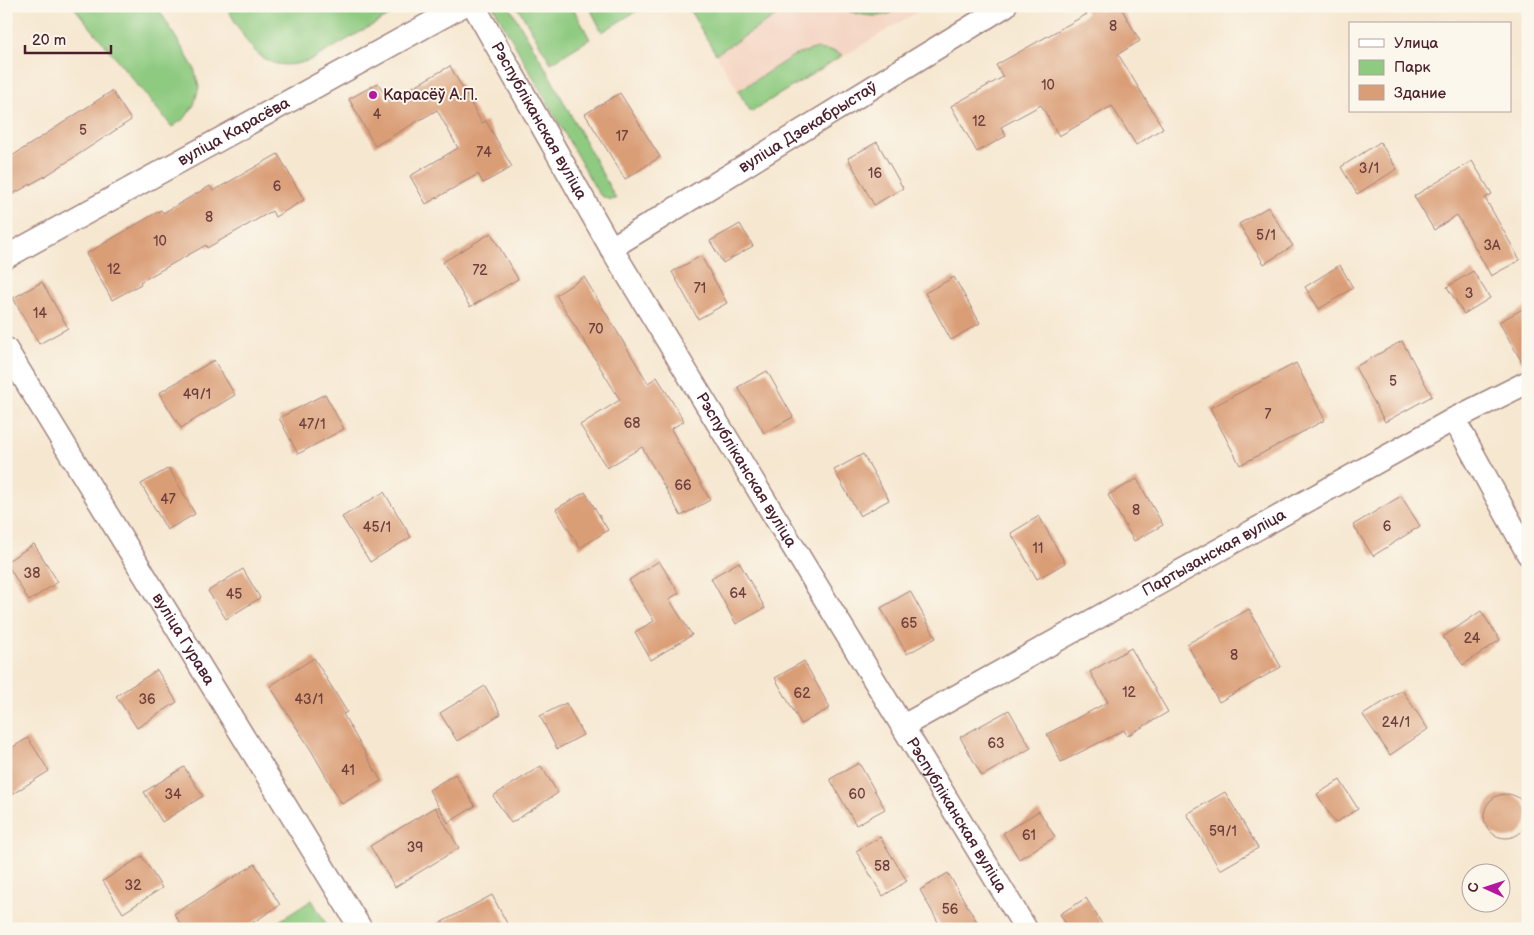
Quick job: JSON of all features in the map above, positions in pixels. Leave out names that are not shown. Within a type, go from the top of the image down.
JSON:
[{"type":"street","name":"вуліца Карасёва","points":[[6,257],[462,6]]},
{"type":"street","name":"Рэспубліканская вуліца","points":[[474,6],[611,248],[1026,929]]},
{"type":"street","name":"вуліца Дзекабрыстаў","points":[[611,248],[1005,6]]},
{"type":"street","name":"вуліца Гурава","points":[[6,349],[361,929]]},
{"type":"street","name":"Партызанская вуліца","points":[[903,726],[1454,420],[1528,382]]},
{"type":"street","points":[[1454,420],[1528,554]]},
{"type":"shaded area","points":[[687,6],[927,6],[751,112]]},
{"type":"green space","points":[[73,6],[157,6],[194,68],[199,87],[194,105],[185,118],[172,127]]},
{"type":"green space","points":[[226,6],[406,6],[313,59],[295,64],[281,65],[268,61],[249,45]]},
{"type":"green space","points":[[493,6],[509,6],[545,67],[616,199],[607,199],[598,193]]},
{"type":"green space","points":[[517,6],[572,6],[590,39],[551,63]]},
{"type":"green space","points":[[589,6],[645,6],[602,32]]},
{"type":"green space","points":[[687,6],[785,6],[786,10],[716,54]]},
{"type":"green space","points":[[830,6],[887,6],[891,13],[869,16]]},
{"type":"green space","points":[[814,49],[833,51],[843,55],[751,112],[738,91],[793,56]]},
{"type":"green space","points":[[312,900],[329,929],[267,929]]},
{"type":"building","points":[[1083,6],[1120,6],[1140,41],[1118,54],[1163,128],[1136,145],[1112,106],[1059,136],[1041,105],[1001,127],[1006,136],[977,152],[951,106],[1003,77],[996,65],[1087,14]]},
{"type":"building","points":[[450,66],[482,123],[486,121],[512,167],[483,183],[478,174],[426,204],[410,176],[458,148],[437,110],[375,146],[349,99],[378,83],[388,101]]},
{"type":"building","points":[[112,91],[131,120],[47,175],[6,198],[6,160]]},
{"type":"building","points":[[620,93],[660,157],[625,179],[585,114]]},
{"type":"building","points":[[877,142],[903,188],[874,205],[848,158]]},
{"type":"building","points":[[1380,142],[1397,169],[1357,194],[1341,167]]},
{"type":"building","points":[[278,154],[304,200],[275,217],[272,211],[207,248],[206,245],[112,300],[86,254],[161,210],[163,213],[210,186],[213,191]]},
{"type":"building","points":[[1472,161],[1492,194],[1485,198],[1520,260],[1491,276],[1457,215],[1434,230],[1414,196]]},
{"type":"building","points":[[1268,207],[1293,246],[1264,264],[1239,224]]},
{"type":"building","points":[[740,224],[753,246],[723,263],[710,241]]},
{"type":"building","points":[[491,233],[518,279],[470,307],[443,262]]},
{"type":"building","points":[[701,256],[727,303],[698,319],[672,272]]},
{"type":"building","points":[[1340,265],[1353,288],[1319,309],[1305,287]]},
{"type":"building","points":[[1473,271],[1490,298],[1464,314],[1447,287]]},
{"type":"building","points":[[584,277],[648,383],[657,377],[684,421],[671,429],[710,500],[681,516],[642,447],[607,468],[580,425],[620,400],[556,295]]},
{"type":"building","points":[[954,277],[980,323],[951,340],[925,293]]},
{"type":"building","points":[[42,282],[68,328],[39,344],[13,298]]},
{"type":"building","points":[[1528,306],[1528,369],[1526,369],[1499,322]]},
{"type":"building","points":[[1402,341],[1432,396],[1385,422],[1355,367]]},
{"type":"building","points":[[214,360],[235,395],[181,428],[159,393]]},
{"type":"building","points":[[1296,363],[1325,420],[1240,465],[1210,408]]},
{"type":"building","points":[[767,371],[793,417],[764,433],[738,387]]},
{"type":"building","points":[[325,394],[344,429],[298,454],[279,418]]},
{"type":"building","points":[[863,454],[889,500],[860,516],[834,470]]},
{"type":"building","points":[[169,468],[195,514],[167,530],[141,484]]},
{"type":"building","points":[[1137,479],[1163,525],[1134,541],[1108,495]]},
{"type":"building","points":[[384,492],[411,537],[370,562],[342,517]]},
{"type":"building","points":[[585,492],[608,530],[580,548],[556,509]]},
{"type":"building","points":[[1401,496],[1420,526],[1373,556],[1353,525]]},
{"type":"building","points":[[1039,516],[1065,563],[1037,579],[1011,533]]},
{"type":"building","points":[[34,544],[58,582],[29,601],[6,562]]},
{"type":"building","points":[[659,561],[679,593],[669,599],[692,635],[651,660],[635,632],[654,621],[629,580]]},
{"type":"building","points":[[739,562],[765,608],[736,624],[711,578]]},
{"type":"building","points":[[243,569],[260,598],[226,619],[208,591]]},
{"type":"building","points":[[910,591],[936,638],[907,654],[881,608]]},
{"type":"building","points":[[1249,609],[1281,667],[1219,702],[1187,644]]},
{"type":"building","points":[[1481,611],[1500,640],[1463,665],[1443,637]]},
{"type":"building","points":[[1131,648],[1168,712],[1127,736],[1124,730],[1061,762],[1047,734],[1108,702],[1090,672]]},
{"type":"building","points":[[314,658],[347,712],[343,714],[381,781],[342,804],[311,750],[270,686]]},
{"type":"building","points":[[804,661],[830,708],[801,724],[775,678]]},
{"type":"building","points":[[157,670],[177,702],[137,728],[116,696]]},
{"type":"building","points":[[485,686],[501,714],[457,741],[440,713]]},
{"type":"building","points":[[1402,690],[1428,729],[1390,755],[1363,715]]},
{"type":"building","points":[[566,703],[583,735],[557,749],[540,716]]},
{"type":"building","points":[[1009,710],[1031,748],[982,776],[960,737]]},
{"type":"building","points":[[28,738],[49,771],[6,798],[6,751]]},
{"type":"building","points":[[859,763],[885,809],[856,825],[830,779]]},
{"type":"building","points":[[541,766],[558,793],[511,823],[493,796]]},
{"type":"building","points":[[184,767],[203,796],[162,822],[144,792]]},
{"type":"building","points":[[455,774],[475,806],[448,823],[429,790]]},
{"type":"building","points":[[1340,780],[1358,809],[1335,823],[1317,794]]},
{"type":"building","points":[[1225,792],[1258,848],[1220,870],[1187,814]]},
{"type":"building","points":[[1510,794],[1522,800],[1527,807],[1527,825],[1522,832],[1515,837],[1502,838],[1494,835],[1487,828],[1484,812],[1487,804],[1494,797]]},
{"type":"building","points":[[435,807],[459,848],[395,887],[370,846]]},
{"type":"building","points":[[1039,811],[1055,837],[1019,859],[1003,833]]},
{"type":"building","points":[[880,837],[907,881],[883,896],[856,851]]},
{"type":"building","points":[[142,856],[162,888],[123,913],[103,881]]},
{"type":"building","points":[[255,864],[280,905],[243,929],[184,929],[174,914]]},
{"type":"building","points":[[948,873],[981,929],[942,929],[920,890]]},
{"type":"building","points":[[492,895],[510,929],[429,929]]},
{"type":"building","points":[[1086,898],[1105,929],[1069,929],[1060,914]]},
{"type":"place","name":"Карасёў А.П.","points":[[373,95]]}]
